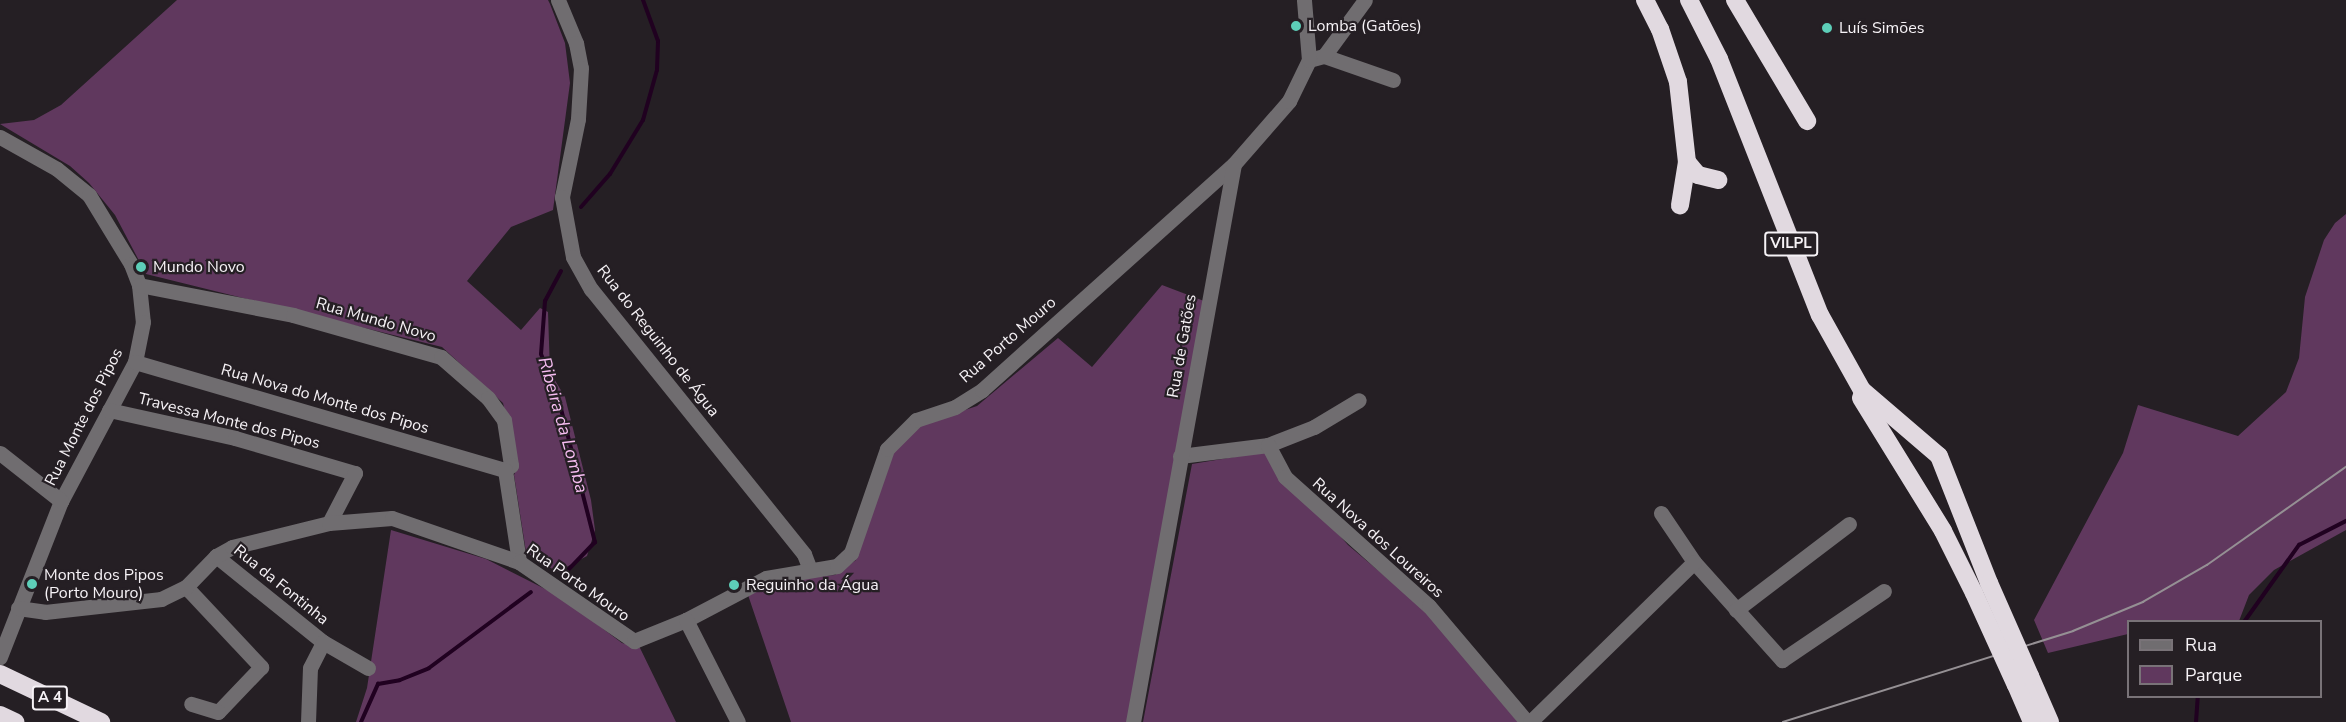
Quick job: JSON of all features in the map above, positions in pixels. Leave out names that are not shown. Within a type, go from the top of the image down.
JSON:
[{"type":"highway","points":[[1645,0],[1678,82],[1687,162],[1680,206]]},
{"type":"highway","name":"VILPL","points":[[1684,0],[1726,86],[1818,318],[1908,476],[1981,588]]},
{"type":"highway","name":"VILPL","points":[[1689,0],[1719,59],[1808,287],[1851,373],[1884,411],[1939,456],[1981,588],[2027,682],[2050,722]]},
{"type":"highway","points":[[1735,0],[1807,122]]},
{"type":"highway","points":[[1687,162],[1698,175],[1718,180]]},
{"type":"highway","points":[[1908,476],[1917,458],[1939,456]]},
{"type":"highway","name":"A 4","points":[[0,674],[101,722]]},
{"type":"highway","name":"VILPL","points":[[2027,682],[2032,722]]},
{"type":"highway","name":"VILPL","points":[[2027,682],[2058,722]]},
{"type":"highway","name":"A 4","points":[[0,715],[15,722]]},
{"type":"street","name":"Rua do Reguinho de Água","points":[[558,0],[572,33],[581,69],[578,119],[562,197],[573,257],[591,289],[804,554],[810,570]]},
{"type":"street","points":[[1304,0],[1316,58]]},
{"type":"street","points":[[1234,164],[1289,101],[1316,58],[1365,0]]},
{"type":"street","points":[[1316,58],[1393,80]]},
{"type":"street","name":"Rua Monte dos Pipos","points":[[0,137],[57,169],[89,195],[121,243],[140,285],[143,322],[135,362],[61,501],[0,657]]},
{"type":"street","name":"Rua Porto Mouro","points":[[18,608],[45,612],[161,598],[186,587],[216,556],[231,547],[329,523],[392,519],[519,562],[634,641],[686,620],[766,578],[837,566],[851,553],[887,449],[916,420],[955,407],[982,390],[1234,164]]},
{"type":"street","name":"Rua de Gatões","points":[[1133,722],[1234,164]]},
{"type":"street","name":"Rua Mundo Novo","points":[[140,285],[293,315],[441,357],[488,398],[504,420],[511,460],[509,470],[505,471],[519,562]]},
{"type":"street","name":"Rua Nova do Monte dos Pipos","points":[[135,362],[505,471]]},
{"type":"street","points":[[1180,456],[1268,445],[1314,427],[1359,400]]},
{"type":"street","name":"Travessa Monte dos Pipos","points":[[109,410],[235,438],[355,473],[329,523]]},
{"type":"street","name":"Rua Nova dos Loureiros","points":[[1268,445],[1286,477],[1429,606],[1528,722],[1694,562]]},
{"type":"street","points":[[0,453],[61,501]]},
{"type":"street","points":[[1661,513],[1694,562],[1782,660],[1884,591]]},
{"type":"street","points":[[1736,610],[1849,524]]},
{"type":"street","name":"Rua da Fontinha","points":[[216,556],[323,642],[368,668]]},
{"type":"street","points":[[186,587],[261,666],[218,712],[191,704]]},
{"type":"street","points":[[686,620],[738,722]]},
{"type":"street","name":"Rua da Fontinha","points":[[308,722],[309,668],[323,642]]},
{"type":"green space","points":[[177,0],[548,0],[565,43],[570,83],[553,210],[511,227],[467,281],[521,330],[540,308],[548,312],[550,372],[565,397],[591,500],[595,530],[587,556],[557,572],[526,552],[514,475],[518,465],[503,403],[442,347],[146,274],[115,215],[89,183],[70,166],[0,124],[34,120],[61,105]]},
{"type":"green space","points":[[2346,214],[2346,530],[2274,570],[2249,595],[2239,620],[2127,620],[2127,634],[2048,653],[2034,620],[2123,453],[2138,405],[2238,436],[2286,392],[2299,358],[2305,297],[2324,240],[2335,223]]},
{"type":"green space","points":[[1162,285],[1204,301],[1130,722],[791,722],[747,592],[770,580],[835,575],[856,560],[895,449],[923,424],[977,406],[1058,338],[1092,367]]},
{"type":"green space","points":[[1264,452],[1348,545],[1425,610],[1518,722],[1143,722],[1192,464]]},
{"type":"green space","points":[[391,530],[486,559],[559,596],[622,643],[640,648],[676,722],[356,722],[367,688]]},
{"type":"waterway","name":"Ribeira da Lomba","points":[[581,207],[610,174],[643,120],[657,70],[658,41],[643,0]]},
{"type":"waterway","name":"Ribeira da Lomba","points":[[561,271],[545,301],[541,354],[559,401],[595,542],[568,570]]},
{"type":"waterway","points":[[2245,620],[2299,545],[2346,521]]},
{"type":"waterway","name":"Ribeira da Lomba","points":[[361,722],[378,684],[400,680],[429,668],[531,592]]},
{"type":"waterway","points":[[2196,722],[2198,698]]},
{"type":"tram line","points":[[1783,722],[2073,631],[2143,602],[2207,565],[2346,467]]},
{"type":"place","name":"Lomba (Gatões)","points":[[1296,26]]},
{"type":"place","name":"Luís Simões","points":[[1827,28]]},
{"type":"place","name":"Mundo Novo","points":[[141,267]]},
{"type":"place","name":"Monte dos Pipos (Porto Mouro)","points":[[32,584]]},
{"type":"place","name":"Reguinho da Água","points":[[734,585]]}]
